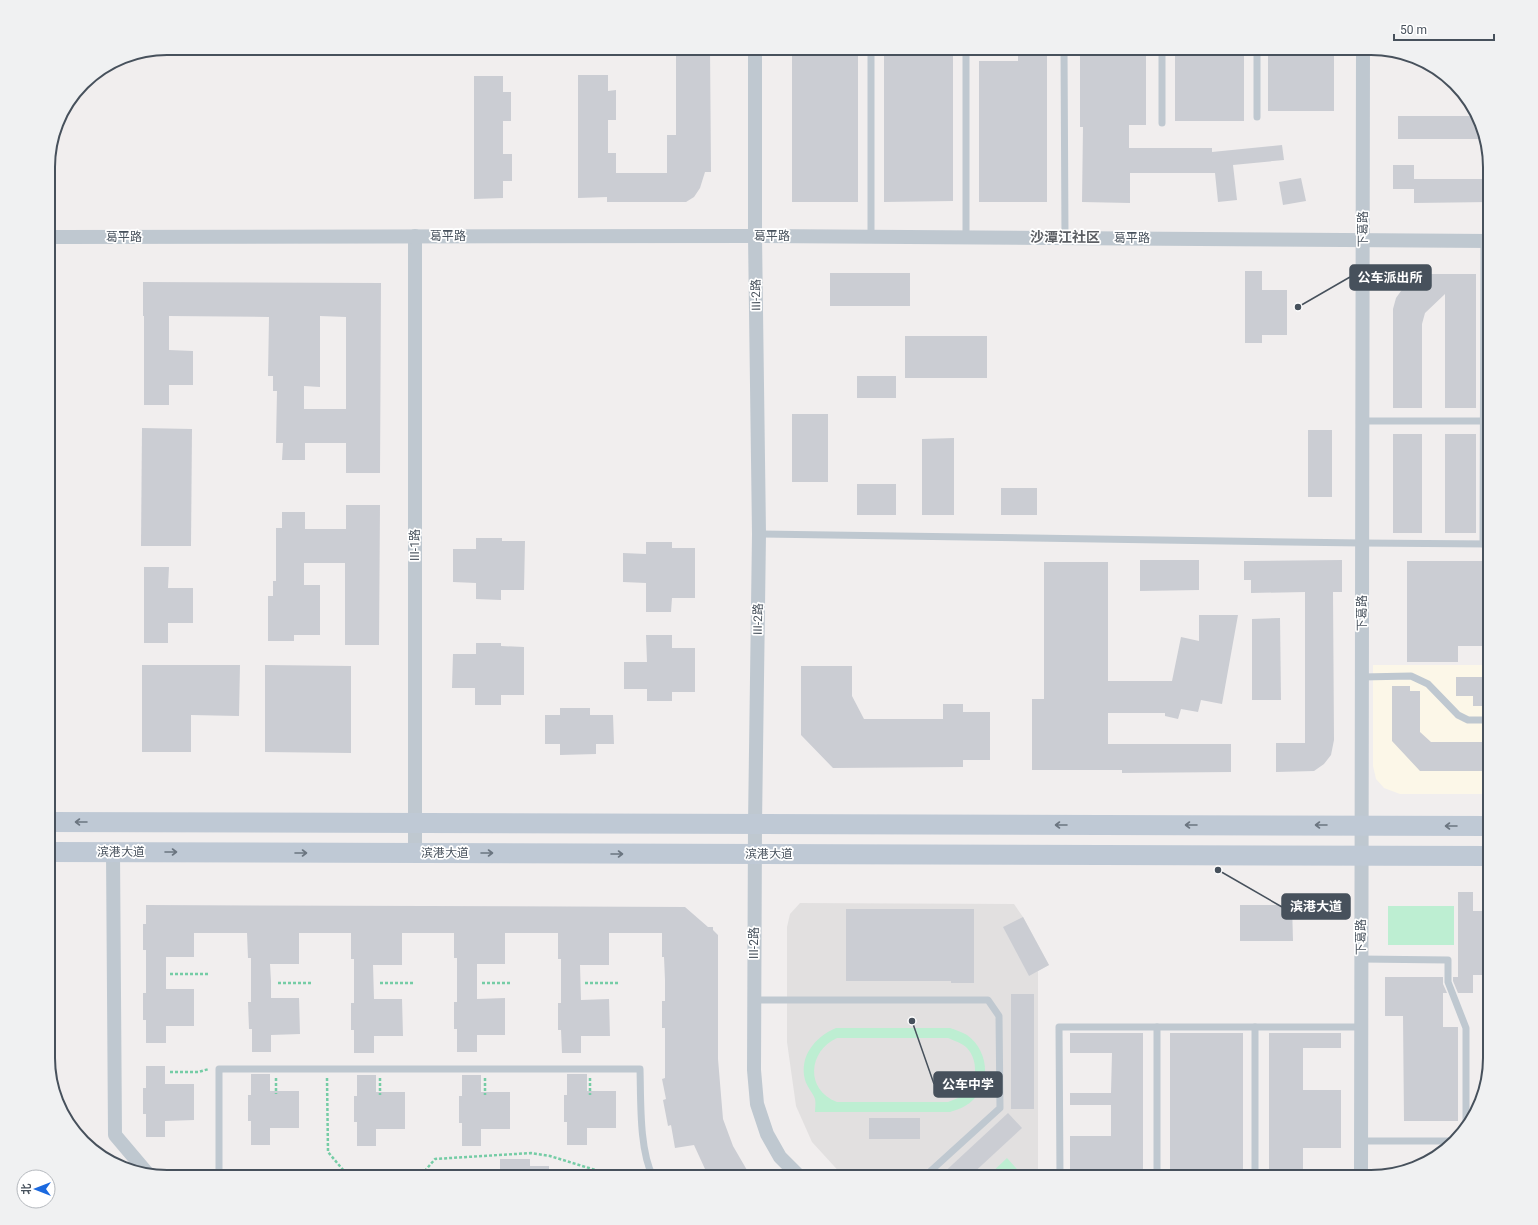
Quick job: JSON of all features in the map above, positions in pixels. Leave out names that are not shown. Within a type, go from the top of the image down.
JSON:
[{"type":"main road","points":[[55,822],[1483,826]]},
{"type":"main road","name":"滨港大道","points":[[55,852],[1483,856]]},
{"type":"street","name":"III-2路","points":[[756,55],[755,236],[759,534],[754,854],[754,1070],[757,1104],[767,1134],[780,1157],[793,1170]]},
{"type":"street","name":"下葛路","points":[[1361,1170],[1363,55]]},
{"type":"street","name":"III-1路","points":[[415,236],[415,853]]},
{"type":"street","name":"葛平路","points":[[55,237],[871,236],[1483,241]]},
{"type":"street","points":[[113,852],[115,1135],[142,1167]]},
{"type":"lane","points":[[871,55],[871,236]]},
{"type":"lane","points":[[966,55],[966,237]]},
{"type":"lane","points":[[1064,55],[1065,238]]},
{"type":"lane","points":[[1162,55],[1162,123]]},
{"type":"lane","points":[[1257,55],[1257,117]]},
{"type":"lane","points":[[1362,421],[1483,421]]},
{"type":"lane","points":[[759,534],[1362,544],[1483,544]]},
{"type":"lane","points":[[1362,677],[1411,676],[1428,684],[1458,715],[1468,720],[1483,720]]},
{"type":"lane","points":[[1361,959],[1448,960],[1448,982],[1466,1028],[1466,1117]]},
{"type":"lane","points":[[754,1000],[988,1000],[999,1016],[1000,1108],[932,1170]]},
{"type":"lane","points":[[1060,1170],[1059,1027],[1361,1027]]},
{"type":"lane","points":[[1157,1027],[1157,1170]]},
{"type":"lane","points":[[1255,1027],[1255,1170]]},
{"type":"lane","points":[[219,1170],[220,1069],[640,1069],[642,1128],[650,1170]]},
{"type":"lane","points":[[1361,1141],[1446,1141]]},
{"type":"path","points":[[170,974],[209,974]]},
{"type":"path","points":[[278,983],[311,983]]},
{"type":"path","points":[[380,983],[414,983]]},
{"type":"path","points":[[482,983],[512,983]]},
{"type":"path","points":[[585,983],[618,983]]},
{"type":"path","points":[[170,1072],[198,1072],[209,1069]]},
{"type":"path","points":[[276,1069],[276,1094]]},
{"type":"path","points":[[327,1069],[328,1152],[343,1170]]},
{"type":"path","points":[[380,1069],[380,1095]]},
{"type":"path","points":[[485,1069],[485,1095]]},
{"type":"path","points":[[590,1069],[590,1095]]},
{"type":"path","points":[[426,1170],[435,1159],[531,1153],[550,1156],[595,1170]]},
{"type":"shaded area","points":[[1373,665],[1483,665],[1483,794],[1400,794],[1384,788],[1376,779],[1373,766]]},
{"type":"shaded area","points":[[800,903],[1014,904],[1023,917],[1049,965],[1038,971],[1038,1170],[838,1170],[812,1142],[796,1106],[787,1042],[787,927],[790,914]]},
{"type":"green space","points":[[1388,906],[1454,906],[1454,945],[1388,945]]},
{"type":"green space","points":[[836,1028],[950,1028],[967,1035],[975,1042],[981,1051],[985,1071],[984,1081],[980,1091],[974,1099],[963,1107],[950,1112],[815,1112],[815,1099],[805,1080],[804,1063],[810,1048],[828,1032]],"holes":[[[837,1038],[948,1038],[961,1043],[967,1048],[974,1060],[975,1067],[975,1074],[970,1088],[960,1097],[948,1102],[837,1102],[819,1089],[815,1080],[814,1070],[820,1052],[827,1044]]]},
{"type":"green space","points":[[1007,1158],[1018,1170],[994,1170]]},
{"type":"building","points":[[676,55],[710,55],[711,172],[705,172],[700,188],[694,197],[686,202],[607,202],[607,197],[578,198],[578,75],[608,75],[608,91],[616,90],[616,120],[608,120],[608,153],[616,153],[616,173],[667,173],[667,135],[676,135]]},
{"type":"building","points":[[792,55],[858,55],[858,202],[792,202]]},
{"type":"building","points":[[884,55],[953,55],[953,201],[884,202]]},
{"type":"building","points":[[1018,55],[1047,55],[1047,202],[979,202],[979,61],[1018,61]]},
{"type":"building","points":[[1080,55],[1146,55],[1146,125],[1129,125],[1129,148],[1212,148],[1212,152],[1282,145],[1284,160],[1233,165],[1237,200],[1218,202],[1215,173],[1130,173],[1130,203],[1082,202],[1083,127],[1080,127]]},
{"type":"building","points":[[1175,55],[1244,55],[1244,121],[1175,121]]},
{"type":"building","points":[[1268,55],[1334,55],[1334,111],[1268,111]]},
{"type":"building","points":[[474,76],[503,76],[503,92],[511,92],[511,121],[503,121],[503,154],[512,154],[512,181],[503,181],[503,198],[474,199]]},
{"type":"building","points":[[1398,116],[1471,116],[1475,124],[1479,139],[1398,139]]},
{"type":"building","points":[[1393,165],[1414,165],[1414,179],[1483,179],[1483,202],[1414,203],[1414,189],[1393,189]]},
{"type":"building","points":[[1301,178],[1306,201],[1283,205],[1279,182]]},
{"type":"building","points":[[1245,271],[1262,271],[1262,290],[1287,290],[1287,335],[1262,335],[1262,343],[1245,343]]},
{"type":"building","points":[[830,273],[910,273],[910,306],[830,306]]},
{"type":"building","points":[[1419,274],[1476,274],[1476,408],[1445,408],[1445,294],[1425,313],[1422,324],[1422,408],[1393,408],[1393,309],[1396,298],[1406,284]]},
{"type":"building","points":[[143,282],[381,283],[380,473],[346,473],[346,443],[305,443],[305,460],[282,460],[283,443],[276,443],[277,391],[273,391],[273,376],[268,376],[269,317],[169,316],[169,350],[193,351],[193,385],[169,385],[169,405],[144,405]],"holes":[[[320,316],[346,317],[346,409],[304,409],[304,386],[320,387]]]},
{"type":"building","points":[[905,336],[987,336],[987,378],[905,378]]},
{"type":"building","points":[[857,376],[896,376],[896,398],[857,398]]},
{"type":"building","points":[[792,414],[828,414],[828,482],[792,482]]},
{"type":"building","points":[[142,428],[192,429],[191,546],[141,546]]},
{"type":"building","points":[[1308,430],[1332,430],[1332,497],[1308,497]]},
{"type":"building","points":[[1393,434],[1422,434],[1422,533],[1393,533]]},
{"type":"building","points":[[1445,434],[1476,434],[1476,533],[1445,533]]},
{"type":"building","points":[[954,438],[954,515],[922,515],[922,439]]},
{"type":"building","points":[[857,484],[896,484],[896,515],[857,515]]},
{"type":"building","points":[[1001,488],[1037,488],[1037,515],[1001,515]]},
{"type":"building","points":[[346,505],[380,505],[379,645],[345,645],[345,563],[304,563],[304,585],[320,585],[320,635],[294,635],[294,641],[268,641],[268,596],[273,596],[273,581],[276,581],[276,528],[282,528],[282,512],[305,512],[305,529],[346,529]]},
{"type":"building","points":[[476,538],[502,538],[502,541],[525,541],[524,590],[501,590],[501,600],[476,599],[476,583],[453,582],[453,549],[476,549]]},
{"type":"building","points":[[646,542],[672,542],[672,548],[695,548],[695,598],[672,598],[671,612],[646,612],[646,583],[623,582],[623,553],[646,554]]},
{"type":"building","points":[[1140,560],[1199,560],[1199,590],[1140,591]]},
{"type":"building","points":[[1342,560],[1342,592],[1333,592],[1334,740],[1331,755],[1324,764],[1314,771],[1276,772],[1276,743],[1305,743],[1305,592],[1251,593],[1251,580],[1244,580],[1244,561]]},
{"type":"building","points":[[1407,561],[1483,561],[1483,646],[1458,646],[1458,662],[1407,662]]},
{"type":"building","points":[[1044,562],[1108,562],[1108,681],[1172,681],[1181,637],[1199,641],[1199,615],[1238,615],[1222,704],[1201,700],[1198,712],[1181,709],[1178,719],[1165,716],[1165,713],[1108,713],[1108,744],[1231,744],[1231,772],[1122,773],[1122,770],[1032,770],[1032,699],[1044,699]]},
{"type":"building","points":[[144,567],[169,567],[168,588],[193,588],[193,623],[168,623],[168,643],[144,643]]},
{"type":"building","points":[[1280,618],[1281,700],[1252,700],[1252,619]]},
{"type":"building","points":[[646,635],[672,635],[672,648],[695,648],[695,692],[672,692],[672,701],[647,701],[647,689],[624,689],[624,662],[647,662]]},
{"type":"building","points":[[476,643],[501,643],[501,646],[524,647],[524,695],[501,695],[501,705],[475,705],[475,688],[452,688],[453,654],[476,654]]},
{"type":"building","points":[[142,665],[240,665],[239,716],[191,715],[191,752],[142,752]]},
{"type":"building","points":[[265,665],[351,666],[351,753],[265,752]]},
{"type":"building","points":[[801,666],[852,666],[852,696],[864,719],[943,719],[943,704],[963,704],[963,712],[990,712],[990,760],[963,760],[963,767],[833,768],[801,735]]},
{"type":"building","points":[[1456,677],[1483,677],[1483,706],[1473,706],[1473,696],[1456,696]]},
{"type":"building","points":[[1392,686],[1410,686],[1410,691],[1420,691],[1420,732],[1431,742],[1483,742],[1483,771],[1420,771],[1392,741]]},
{"type":"building","points":[[560,708],[590,708],[590,715],[613,715],[614,744],[596,744],[596,754],[560,755],[560,744],[545,744],[545,715],[560,715]]},
{"type":"building","points":[[1458,892],[1473,892],[1473,911],[1483,911],[1483,975],[1473,975],[1473,993],[1458,993],[1453,977],[1458,977]]},
{"type":"building","points":[[146,905],[685,907],[708,927],[713,927],[713,930],[718,935],[718,1059],[723,1119],[733,1146],[747,1170],[704,1170],[705,1169],[694,1145],[675,1148],[671,1125],[668,1126],[663,1100],[666,1099],[662,1079],[665,1078],[665,1028],[662,1028],[662,1001],[665,1001],[665,980],[664,957],[662,957],[662,933],[609,933],[609,965],[580,965],[581,1000],[609,999],[610,1036],[581,1036],[581,1053],[562,1053],[561,1030],[558,1030],[558,1003],[561,1003],[561,959],[558,959],[558,933],[505,933],[505,964],[477,964],[477,999],[505,998],[505,1035],[477,1035],[477,1052],[457,1052],[457,1029],[454,1029],[454,1002],[457,1002],[457,958],[454,958],[454,933],[402,933],[402,965],[373,965],[374,999],[402,999],[403,1036],[374,1036],[374,1053],[354,1053],[354,1030],[351,1030],[351,1003],[354,1003],[354,959],[351,959],[351,933],[299,933],[299,964],[270,964],[271,998],[299,998],[300,1034],[271,1035],[271,1052],[252,1052],[252,1029],[249,1029],[248,1002],[251,1002],[251,958],[248,958],[247,933],[194,933],[194,957],[166,957],[166,989],[194,989],[194,1026],[166,1026],[166,1043],[146,1043],[146,1020],[143,1020],[143,993],[146,993],[146,950],[143,950],[143,924],[146,924]]},
{"type":"building","points":[[1240,905],[1292,905],[1293,941],[1240,941]]},
{"type":"building","points":[[846,909],[974,909],[974,983],[951,983],[951,981],[846,981]]},
{"type":"building","points":[[1023,917],[1049,965],[1029,976],[1003,927]]},
{"type":"building","points":[[1385,977],[1443,977],[1443,984],[1447,993],[1443,993],[1443,1027],[1458,1027],[1458,1121],[1404,1121],[1403,1016],[1385,1016]]},
{"type":"building","points":[[1011,994],[1034,994],[1034,1109],[1011,1109]]},
{"type":"building","points":[[1070,1033],[1143,1033],[1143,1170],[1070,1170],[1070,1136],[1111,1136],[1111,1105],[1070,1105],[1070,1093],[1111,1093],[1112,1053],[1070,1053]]},
{"type":"building","points":[[1170,1033],[1243,1033],[1243,1170],[1170,1170]]},
{"type":"building","points":[[1269,1033],[1341,1033],[1341,1048],[1303,1048],[1303,1090],[1341,1090],[1341,1148],[1303,1148],[1303,1170],[1269,1170]]},
{"type":"building","points":[[146,1066],[165,1066],[165,1084],[194,1084],[194,1120],[165,1121],[165,1137],[146,1137],[146,1114],[143,1114],[143,1088],[146,1088]]},
{"type":"building","points":[[251,1074],[270,1074],[270,1091],[299,1091],[299,1128],[270,1128],[270,1145],[251,1145],[251,1121],[248,1121],[248,1095],[251,1095]]},
{"type":"building","points":[[567,1074],[587,1074],[587,1091],[616,1091],[616,1128],[587,1128],[587,1145],[567,1145],[567,1122],[564,1122],[564,1095],[567,1095]]},
{"type":"building","points":[[357,1075],[376,1075],[376,1092],[405,1092],[405,1129],[376,1129],[376,1146],[357,1146],[357,1122],[354,1122],[354,1096],[357,1096]]},
{"type":"building","points":[[462,1075],[481,1075],[481,1092],[510,1092],[510,1129],[481,1129],[481,1146],[462,1146],[462,1123],[459,1123],[459,1096],[462,1096]]},
{"type":"building","points":[[1008,1113],[1022,1128],[977,1170],[947,1170]]},
{"type":"building","points":[[869,1118],[920,1118],[920,1139],[869,1139]]},
{"type":"building","points":[[500,1159],[530,1159],[530,1166],[549,1166],[549,1170],[500,1170]]},
{"type":"place","name":"公车派出所","points":[[1298,307]]},
{"type":"place","name":"滨港大道","points":[[1218,870]]},
{"type":"place","name":"公车中学","points":[[912,1021]]},
{"type":"district","name":"沙潭江社区","points":[[1065,237]]}]
